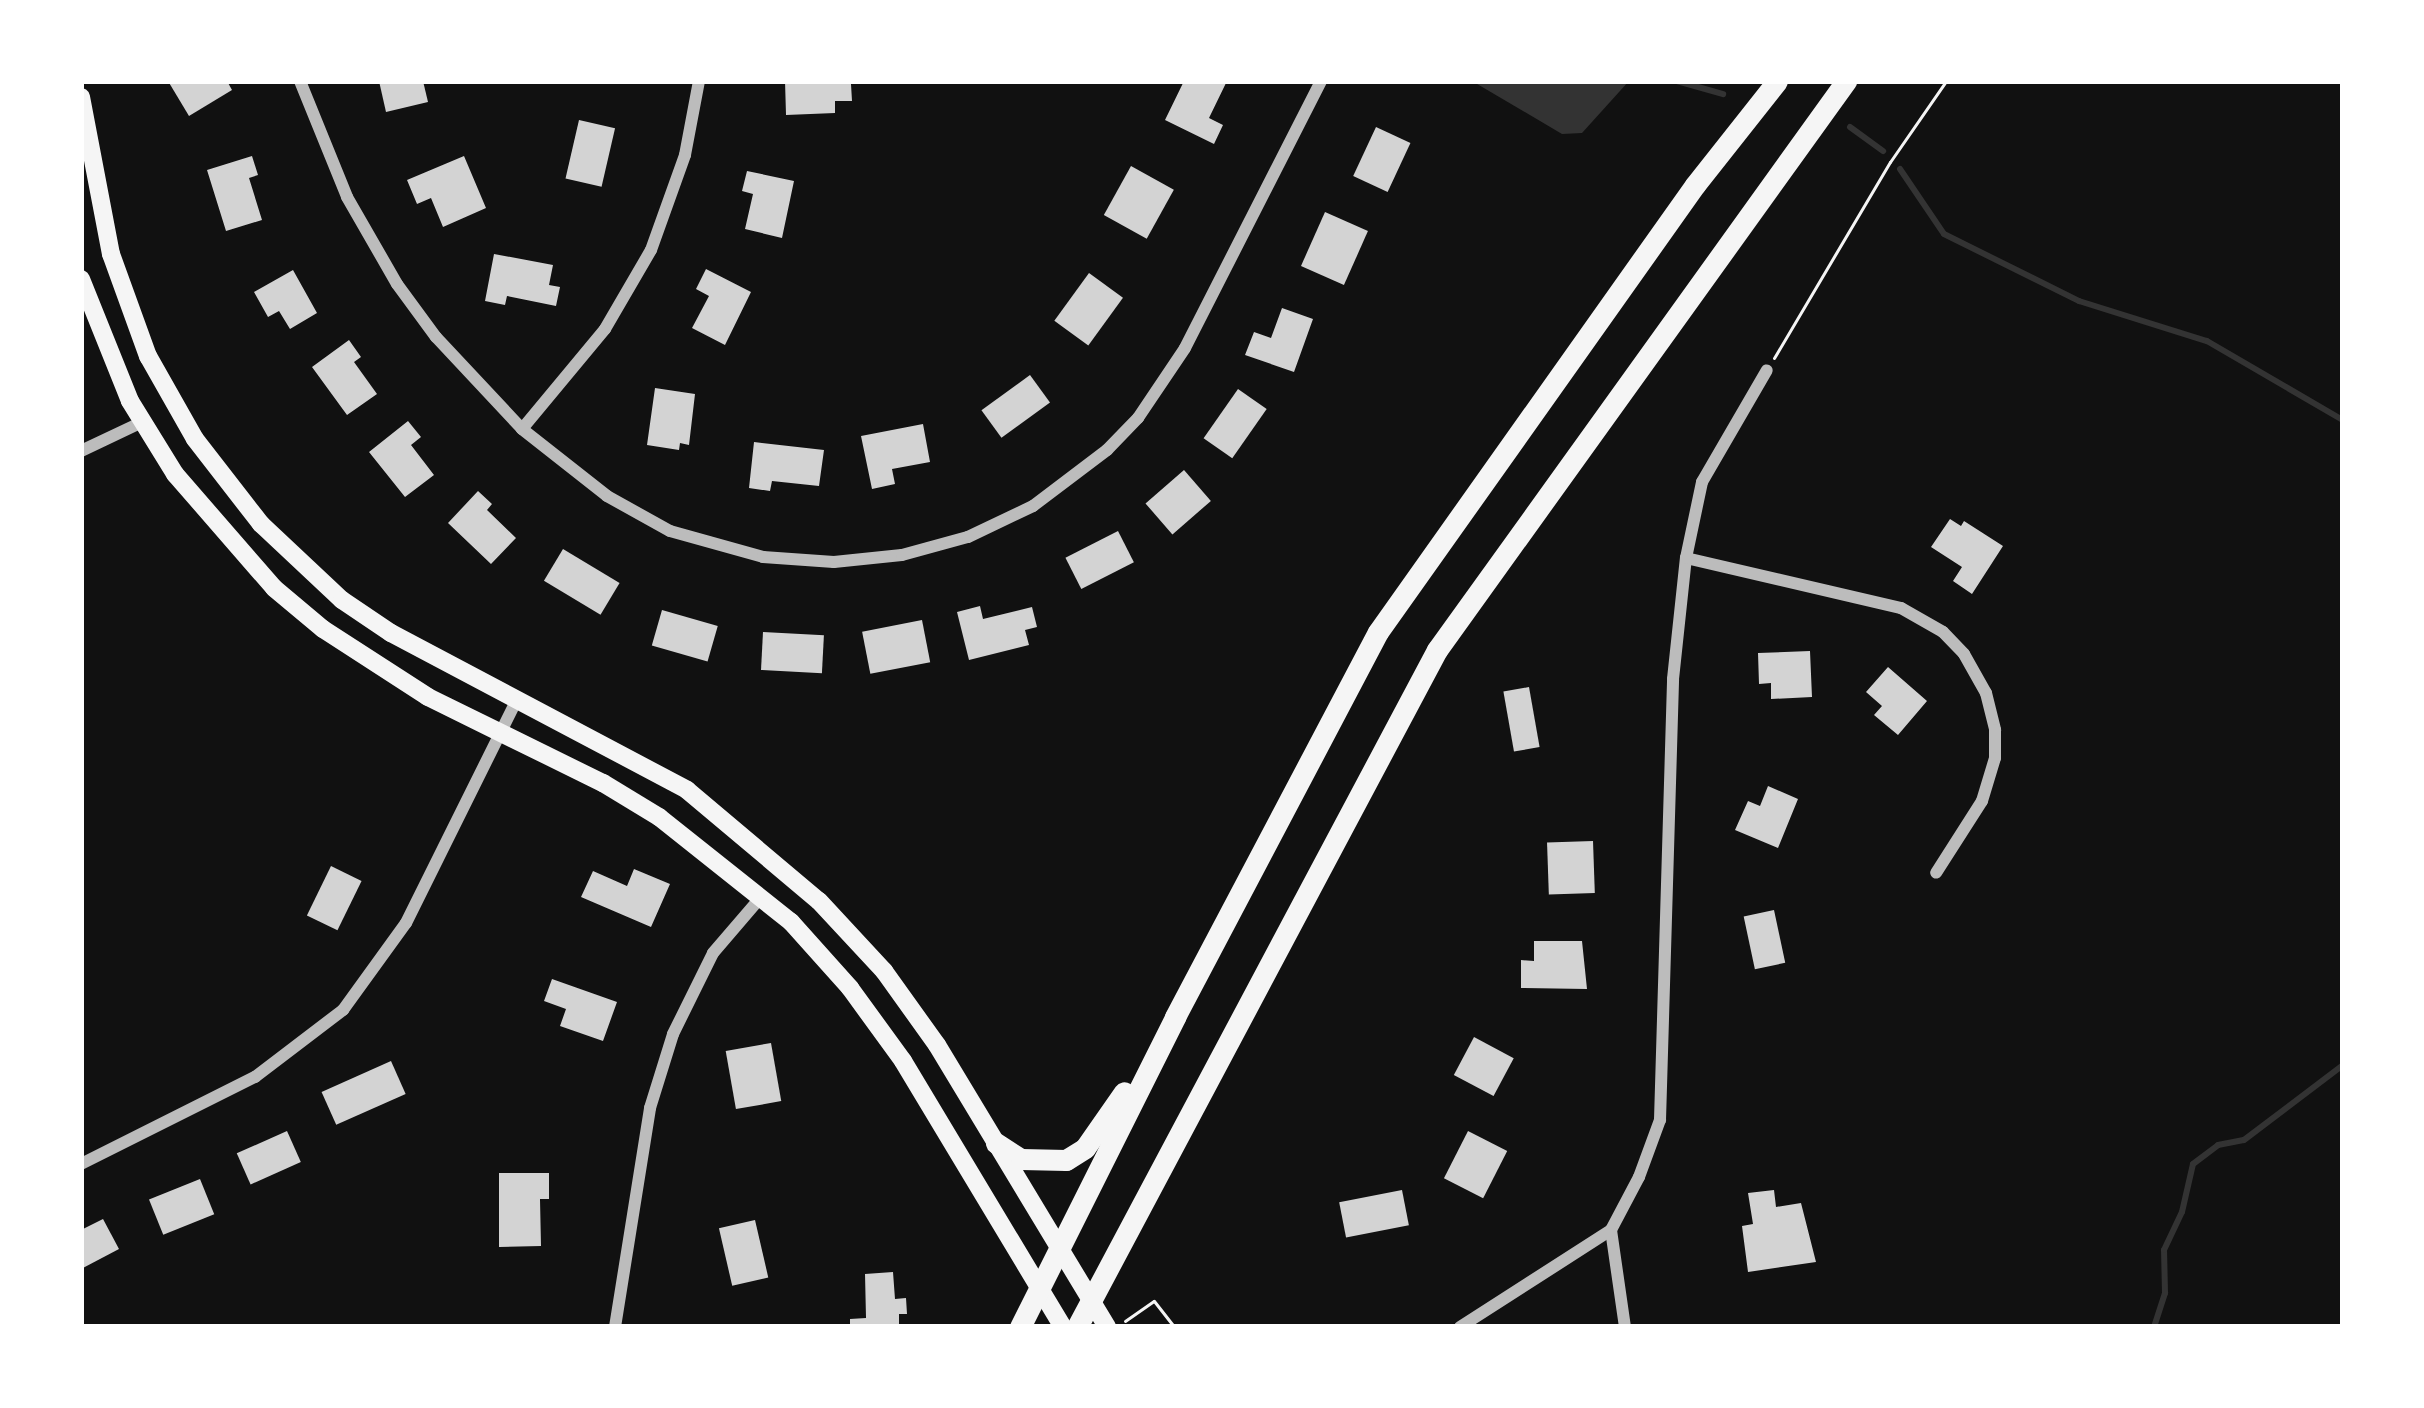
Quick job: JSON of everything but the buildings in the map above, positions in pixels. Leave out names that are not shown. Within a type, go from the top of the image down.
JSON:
[{"type":"highway","points":[[1020,1327],[1175,1017],[1378,632],[1695,184],[1777,81]]},
{"type":"highway","points":[[1077,1327],[1436,650],[1846,81]]},
{"type":"highway","points":[[996,1143],[1021,1159],[1043,1162],[1066,1160],[1085,1148],[1175,1017]]},
{"type":"main road","points":[[81,97],[111,254],[131,316],[195,440],[261,524],[342,600],[391,633],[687,790],[819,901],[884,971],[996,1143],[1107,1327]]},
{"type":"main road","points":[[81,279],[142,422],[175,474],[274,588],[373,663],[659,817],[760,897],[850,988],[903,1061],[1064,1327]]},
{"type":"street","points":[[300,81],[346,197],[397,284],[436,338],[522,429],[639,516],[733,551],[797,560],[868,560],[935,547],[1003,522],[1073,479],[1107,450],[1166,380],[1321,81]]},
{"type":"street","points":[[522,429],[605,329],[651,250],[686,155],[699,81]]},
{"type":"street","points":[[1460,1327],[1611,1230],[1639,1177],[1660,1120],[1673,679],[1686,558],[1702,482],[1767,370]]},
{"type":"street","points":[[81,452],[142,422]]},
{"type":"street","points":[[1686,558],[1901,608],[1943,632],[1964,654],[1993,718],[1995,758],[1982,801],[1936,873]]},
{"type":"street","points":[[81,1164],[256,1077],[343,1010],[406,922],[516,701]]},
{"type":"street","points":[[615,1327],[650,1108],[673,1034],[713,953],[760,897]]},
{"type":"street","points":[[1611,1230],[1624,1327]]},
{"type":"lane","points":[[673,1327],[716,1327]]},
{"type":"path","points":[[1767,370],[1890,162],[1946,81]]},
{"type":"path","points":[[1127,1317],[1154,1301],[1174,1327]]},
{"type":"shaded area","points":[[1472,81],[1629,81],[1582,133],[1562,134]]},
{"type":"waterway","points":[[1677,81],[1723,94]]},
{"type":"waterway","points":[[1850,127],[1883,151]]},
{"type":"waterway","points":[[1900,169],[1944,234],[2079,301],[2207,341],[2343,420]]},
{"type":"waterway","points":[[2154,1327],[2165,1293],[2164,1250],[2182,1212],[2193,1164],[2218,1145],[2244,1140],[2343,1065]]}]
